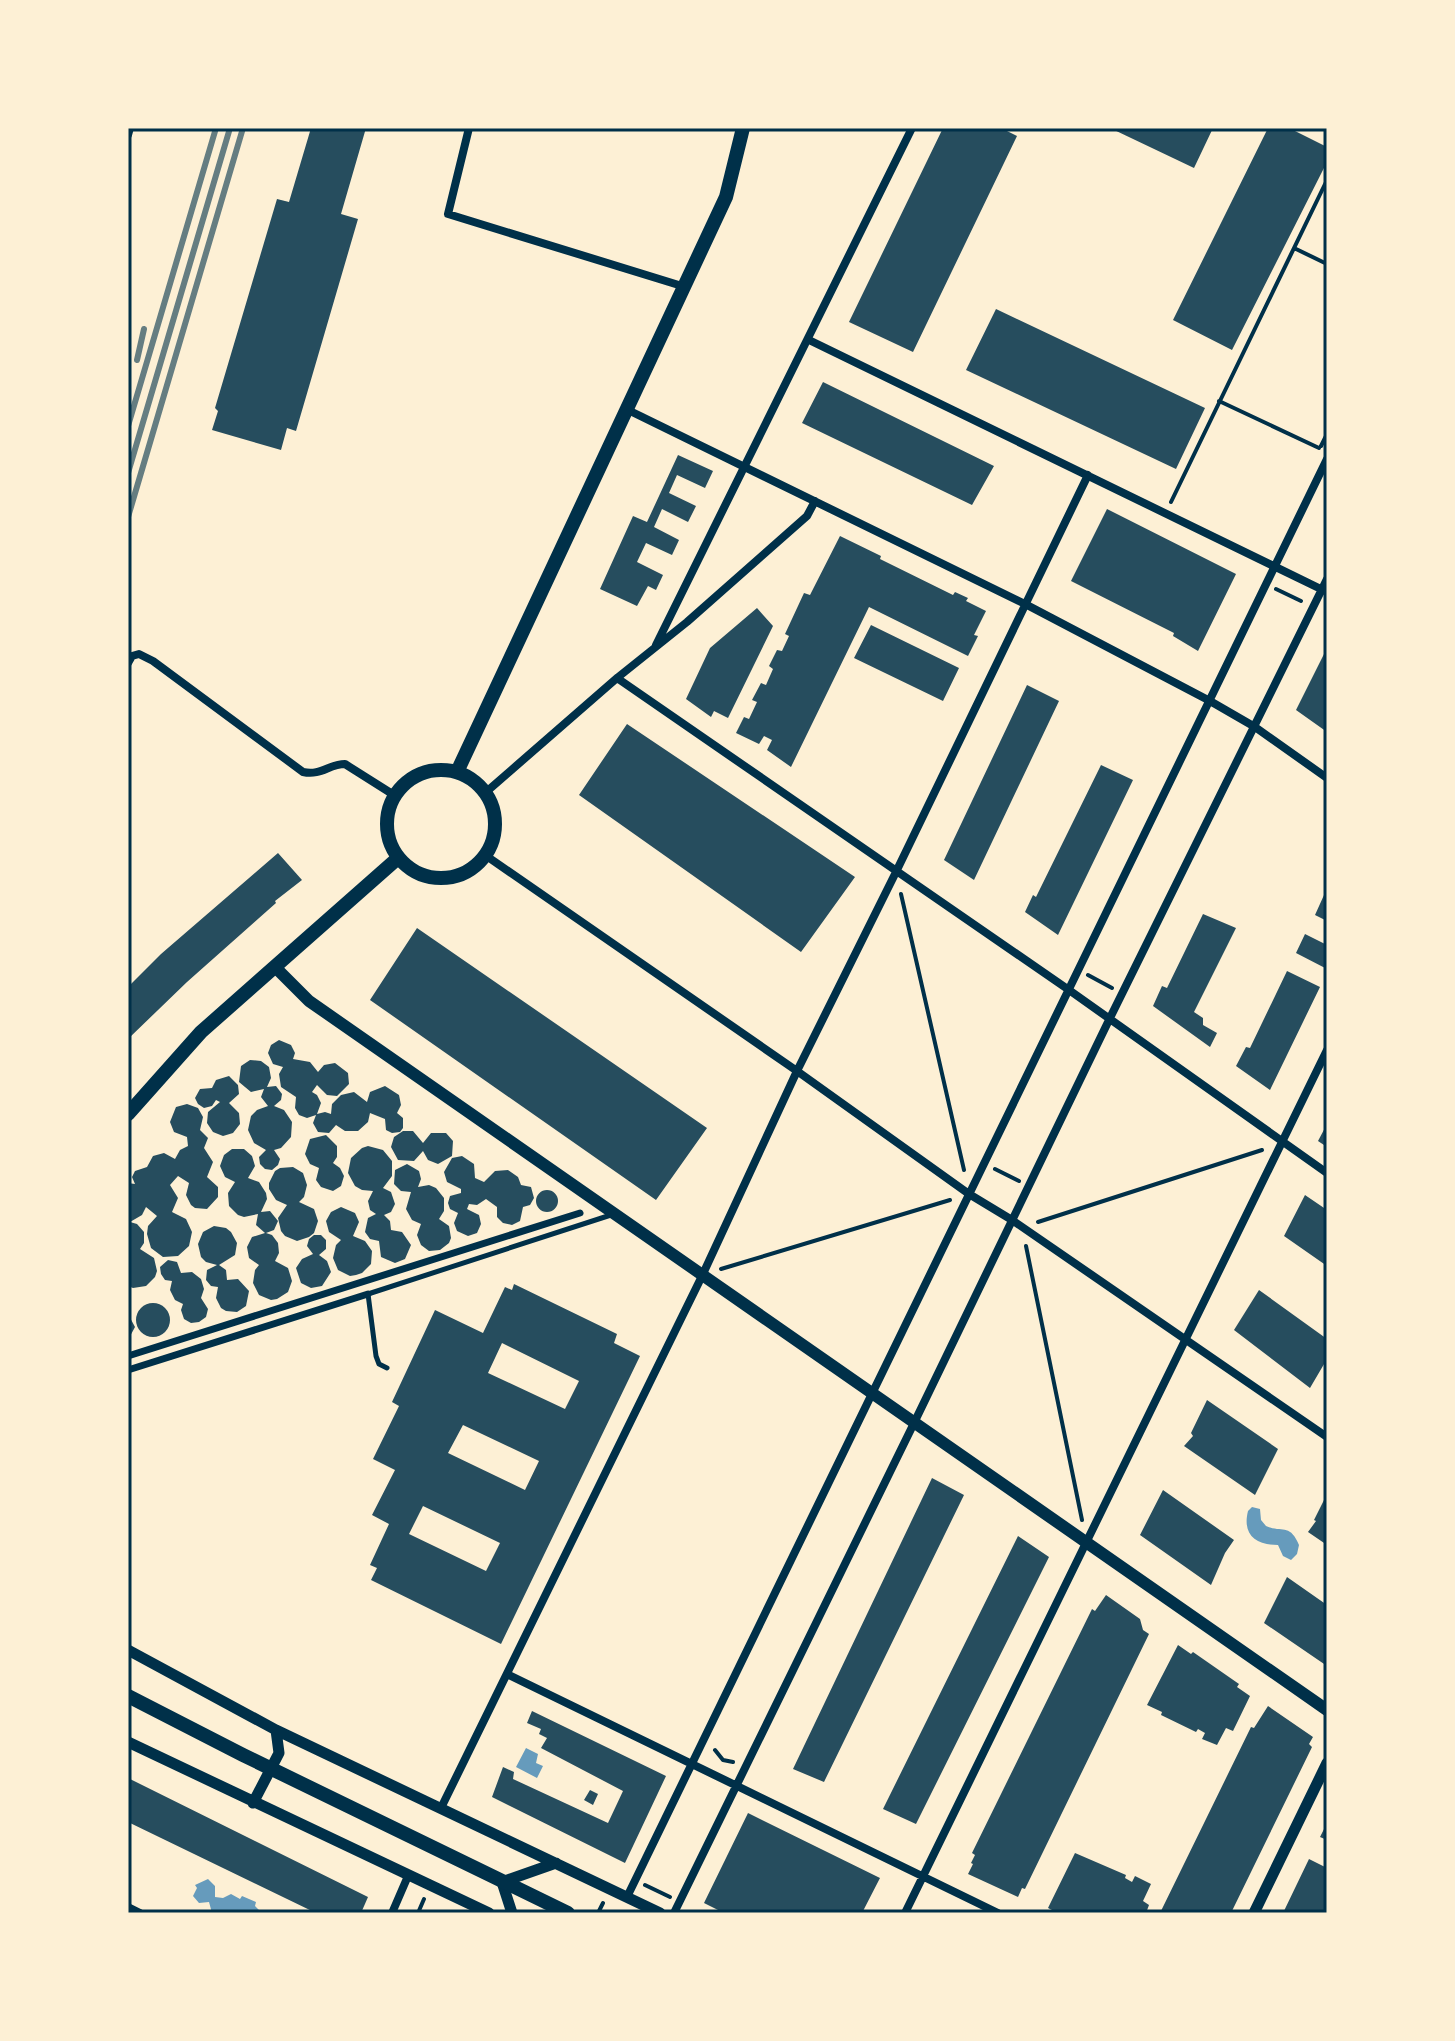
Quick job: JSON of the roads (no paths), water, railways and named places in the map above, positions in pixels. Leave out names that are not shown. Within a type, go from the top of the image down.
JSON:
[{"type":"main road","points":[[457,772],[726,197],[743,128]]},
{"type":"main road","points":[[440,769],[457,772],[473,780],[485,793],[495,817],[491,844],[473,867],[458,875],[442,878],[426,876],[398,858],[390,844],[386,827],[394,795],[406,782],[422,773],[440,769]]},
{"type":"main road","points":[[128,1114],[201,1032],[398,858]]},
{"type":"main road","points":[[275,967],[309,1001],[1327,1710]]},
{"type":"main road","points":[[128,1696],[568,1913]]},
{"type":"street","points":[[128,135],[130,128]]},
{"type":"street","points":[[469,128],[448,214],[682,286]]},
{"type":"street","points":[[656,645],[912,128]]},
{"type":"street","points":[[809,340],[1324,591]]},
{"type":"street","points":[[628,410],[1027,605],[1210,701],[1255,727],[1327,778]]},
{"type":"street","points":[[627,1897],[1327,459]]},
{"type":"street","points":[[441,1808],[702,1276],[797,1071],[1088,475]]},
{"type":"street","points":[[485,793],[807,516],[815,501]]},
{"type":"street","points":[[674,1913],[1122,992],[1324,591],[1327,579]]},
{"type":"street","points":[[128,663],[132,656],[139,654],[153,661],[303,772],[318,773],[345,764],[394,795]]},
{"type":"street","points":[[617,678],[1069,990],[1327,1173]]},
{"type":"street","points":[[485,855],[969,1194],[1012,1220],[1327,1437]]},
{"type":"street","points":[[905,1913],[1327,1050]]},
{"type":"street","points":[[128,1356],[580,1213]]},
{"type":"street","points":[[128,1370],[368,1294]]},
{"type":"street","points":[[128,1650],[276,1730],[660,1913]]},
{"type":"street","points":[[507,1674],[998,1913]]},
{"type":"street","points":[[253,1803],[279,1753],[276,1730]]},
{"type":"street","points":[[128,1742],[489,1913]]},
{"type":"street","points":[[1254,1913],[1327,1763]]},
{"type":"street","points":[[512,1913],[502,1882],[556,1863]]},
{"type":"street","points":[[392,1913],[408,1876]]},
{"type":"street","points":[[128,1907],[140,1913]]},
{"type":"lane","points":[[387,1368],[379,1364],[376,1356],[368,1294],[614,1214]]},
{"type":"water","points":[[1252,1507],[1260,1509],[1261,1520],[1266,1526],[1289,1531],[1296,1538],[1299,1545],[1297,1554],[1291,1560],[1283,1556],[1278,1545],[1263,1543],[1252,1537],[1247,1519]]},
{"type":"water","points":[[526,1748],[538,1754],[536,1763],[543,1766],[537,1778],[516,1767]]},
{"type":"water","points":[[208,1879],[215,1886],[215,1897],[223,1898],[231,1894],[240,1899],[242,1896],[256,1902],[255,1906],[262,1913],[229,1913],[225,1910],[212,1913],[209,1902],[199,1903],[193,1896],[197,1888],[195,1885]]},
{"type":"railway","points":[[128,426],[216,128]]},
{"type":"railway","points":[[128,473],[230,128]]},
{"type":"railway","points":[[128,517],[243,128]]},
{"type":"railway","points":[[137,360],[144,329]]}]
